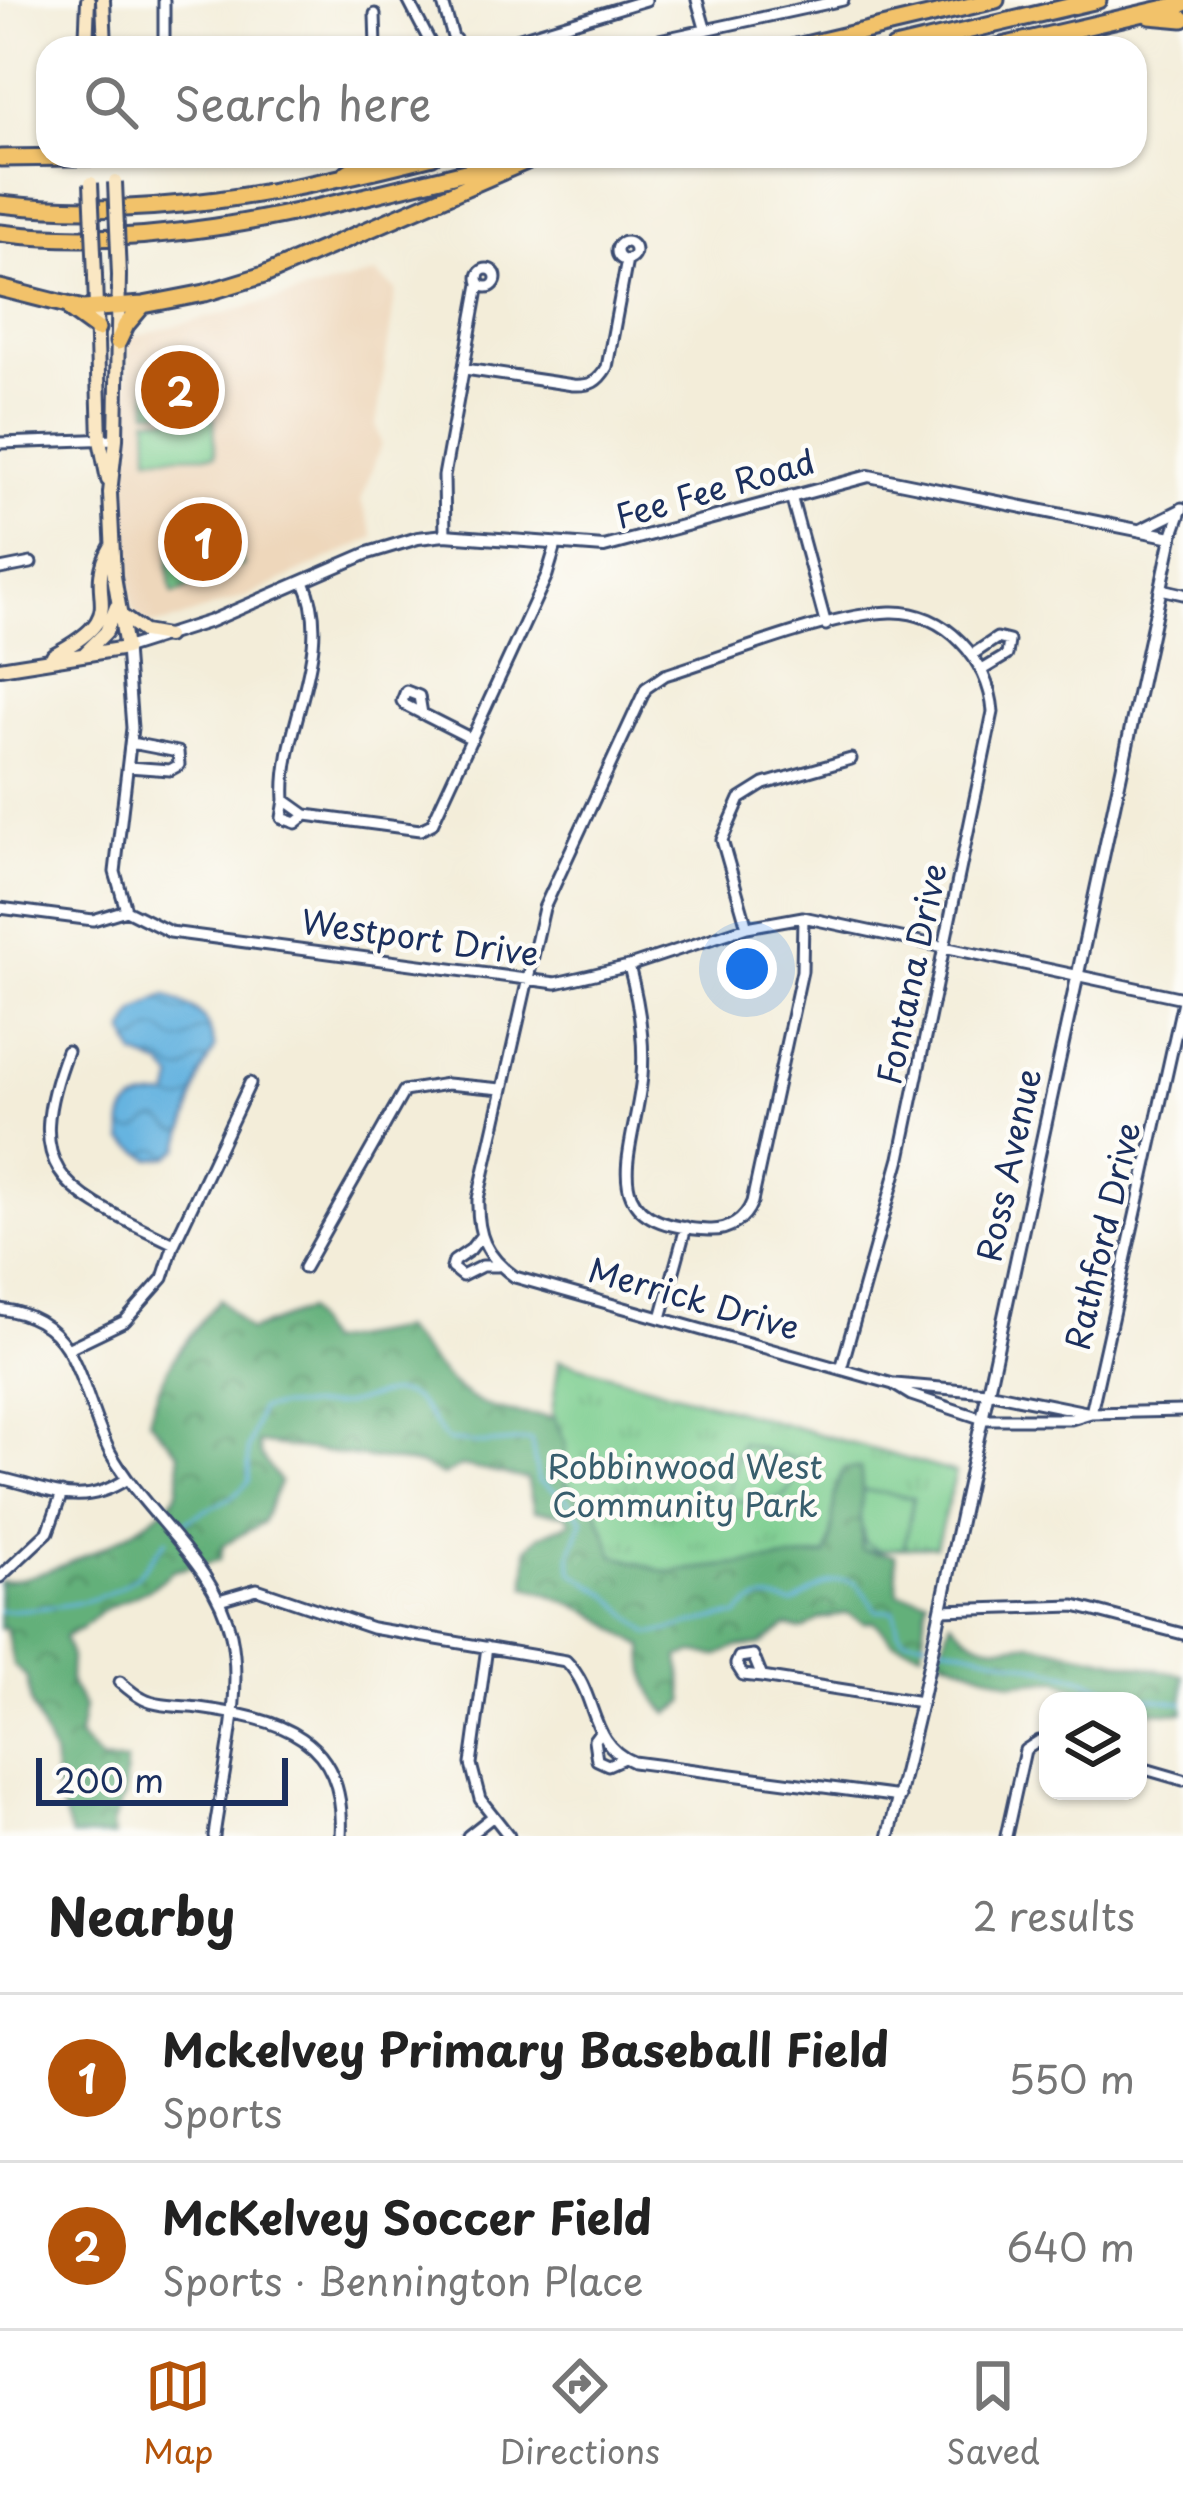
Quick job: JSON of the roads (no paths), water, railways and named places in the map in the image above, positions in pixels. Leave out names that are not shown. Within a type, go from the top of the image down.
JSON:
[{"type":"highway","points":[[843,36],[996,0]]},
{"type":"highway","points":[[945,36],[1098,0]]},
{"type":"highway","points":[[1045,36],[1183,4]]},
{"type":"highway","points":[[1135,15],[1183,20]]},
{"type":"highway","points":[[0,158],[36,157]]},
{"type":"highway","points":[[340,178],[355,168]]},
{"type":"highway","points":[[0,204],[79,210],[140,208],[382,168]]},
{"type":"highway","points":[[0,233],[102,238],[200,231],[482,168]]},
{"type":"highway","points":[[0,287],[97,309],[205,293],[264,274],[508,168]]},
{"type":"highway","points":[[59,303],[97,328]]},
{"type":"highway","points":[[118,342],[143,305]]},
{"type":"main road","points":[[86,36],[88,0]]},
{"type":"main road","points":[[103,0],[105,36]]},
{"type":"main road","points":[[91,168],[100,440],[110,493]]},
{"type":"main road","points":[[114,168],[119,308],[111,546],[126,648]]},
{"type":"main road","points":[[44,660],[89,635],[96,626],[103,606],[103,561],[111,546]]},
{"type":"main road","points":[[83,654],[106,632],[118,600]]},
{"type":"main road","points":[[121,616],[144,632],[167,636]]},
{"type":"main road","name":"Fee Fee Road","points":[[0,668],[126,648]]},
{"type":"street","points":[[164,0],[164,36]]},
{"type":"street","points":[[408,0],[425,36]]},
{"type":"street","points":[[442,0],[453,36]]},
{"type":"street","points":[[528,36],[646,0]]},
{"type":"street","points":[[697,0],[705,28]]},
{"type":"street","points":[[672,36],[843,0]]},
{"type":"street","points":[[375,14],[376,36]]},
{"type":"street","points":[[465,369],[573,385],[589,386],[601,378],[608,367],[627,260]]},
{"type":"street","points":[[445,535],[443,479],[479,284]]},
{"type":"street","points":[[0,442],[116,439]]},
{"type":"street","name":"Fee Fee Road","points":[[126,648],[418,538],[445,535],[604,548],[869,476],[1172,537]]},
{"type":"street","points":[[791,496],[826,625]]},
{"type":"street","points":[[1140,531],[1182,508]]},
{"type":"street","name":"Ross Avenue","points":[[889,1836],[1182,508]]},
{"type":"street","points":[[285,800],[306,815],[427,829],[547,575],[556,545]]},
{"type":"street","points":[[0,569],[31,563]]},
{"type":"street","points":[[304,582],[316,622],[295,716],[282,818],[296,823],[306,815]]},
{"type":"street","points":[[1161,589],[1183,594]]},
{"type":"street","points":[[499,1266],[484,1265],[461,1276],[452,1268],[481,1236],[478,1199],[544,908],[646,688],[665,676],[870,615],[904,613],[941,627],[959,638],[982,670],[1007,655],[1009,641],[997,638],[973,654]]},
{"type":"street","points":[[126,648],[132,704],[115,872],[126,910]]},
{"type":"street","name":"Fontana Drive","points":[[842,1370],[900,1158],[993,725],[992,699],[982,670]]},
{"type":"street","points":[[422,714],[472,740]]},
{"type":"street","points":[[128,766],[170,770],[179,765],[178,752],[130,743]]},
{"type":"street","points":[[747,927],[722,840],[740,799],[764,784],[851,759]]},
{"type":"street","name":"Westport Drive","points":[[0,908],[93,920],[126,910],[170,932],[556,983],[629,966],[747,927],[803,917],[1183,1000]]},
{"type":"street","points":[[629,966],[643,1041],[626,1189],[649,1216],[715,1231],[742,1219],[752,1202],[802,971],[803,917]]},
{"type":"street","name":"Rathford Drive","points":[[1091,1414],[1183,1000]]},
{"type":"street","points":[[67,1051],[48,1118],[48,1147],[58,1171],[72,1190],[174,1244]]},
{"type":"street","points":[[68,1349],[125,1322],[163,1278],[174,1244],[250,1083]]},
{"type":"street","points":[[304,1268],[404,1091],[447,1084],[502,1089]]},
{"type":"street","points":[[661,1318],[686,1227]]},
{"type":"street","name":"Merrick Drive","points":[[481,1236],[488,1253],[515,1277],[892,1384],[983,1420],[1183,1411]]},
{"type":"street","points":[[0,1309],[40,1320],[68,1349],[127,1479],[200,1569],[219,1600],[233,1650],[214,1836]]},
{"type":"street","name":"Merrick Drive","points":[[892,1384],[987,1392],[1091,1414]]},
{"type":"street","points":[[0,1478],[96,1497],[127,1479]]},
{"type":"street","points":[[0,1577],[48,1532],[62,1493]]},
{"type":"street","points":[[219,1600],[257,1589],[372,1628],[566,1660],[589,1691],[600,1732],[624,1758]]},
{"type":"street","points":[[941,1610],[1075,1606],[1183,1634]]},
{"type":"street","points":[[487,1647],[471,1758],[474,1786],[491,1817],[509,1836]]},
{"type":"street","points":[[762,1677],[922,1702]]},
{"type":"street","points":[[119,1682],[145,1701],[273,1721],[310,1744],[337,1790],[341,1836]]},
{"type":"street","points":[[600,1732],[594,1740],[597,1760],[608,1765],[624,1758],[900,1797]]},
{"type":"street","points":[[1006,1836],[1025,1750],[1039,1742]]},
{"type":"street","points":[[1147,1770],[1183,1780]]},
{"type":"street","points":[[468,1836],[491,1817]]},
{"type":"water","points":[[166,995],[203,1018],[215,1048],[200,1076],[180,1148],[169,1157],[151,1159],[124,1141],[123,1119],[138,1101],[169,1097],[174,1080],[163,1066],[135,1055],[125,1031],[136,1011]]},
{"type":"waterway","points":[[177,1529],[232,1497],[249,1481],[248,1449],[260,1409],[335,1405],[403,1394],[422,1406],[448,1441],[531,1440],[538,1481],[564,1496],[583,1520],[570,1555],[572,1572],[608,1595],[650,1634],[737,1616],[762,1600],[792,1604],[842,1580],[861,1588],[877,1611],[894,1611],[904,1638],[927,1640]]},
{"type":"waterway","points":[[0,1611],[71,1604],[106,1594],[136,1576],[167,1539]]},
{"type":"waterway","points":[[942,1644],[1076,1676],[1125,1695],[1183,1703]]},
{"type":"place","name":"McKelvey Soccer Field","points":[[180,390]]},
{"type":"place","name":"Mckelvey Primary Baseball Field","points":[[203,542]]},
{"type":"park label","name":"Robbinwood West Community Park","points":[[685,1486]]}]
